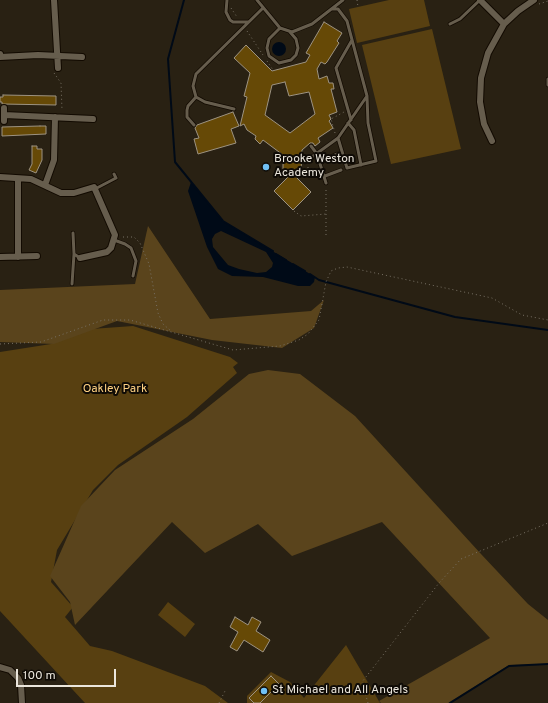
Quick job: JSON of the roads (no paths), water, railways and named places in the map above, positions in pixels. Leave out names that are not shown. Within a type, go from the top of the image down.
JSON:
[{"type":"street","points":[[54,0],[58,68]]},
{"type":"street","points":[[480,0],[504,24]]},
{"type":"street","points":[[492,141],[484,124],[480,102],[481,78],[488,53],[504,24],[518,11],[536,2]]},
{"type":"street","points":[[0,56],[82,57]]},
{"type":"street","points":[[4,115],[94,119]]},
{"type":"street","points":[[45,185],[54,160],[55,117]]},
{"type":"street","points":[[0,177],[31,179],[62,193],[74,193],[94,188],[115,238],[112,248],[106,252],[80,258]]},
{"type":"street","points":[[18,179],[18,257]]},
{"type":"street","points":[[0,257],[37,256]]},
{"type":"street","points":[[0,667],[10,670],[18,678],[21,685],[22,703]]},
{"type":"lane","points":[[257,0],[280,28],[289,31],[301,29],[312,24],[343,0]]},
{"type":"lane","points":[[450,24],[460,19],[480,0]]},
{"type":"lane","points":[[227,1],[226,12],[230,20],[233,22],[248,22]]},
{"type":"lane","points":[[234,109],[205,102],[196,97],[193,86],[196,74],[263,8]]},
{"type":"lane","points":[[332,9],[338,9],[347,21],[367,96],[368,123],[376,161],[347,168],[337,139]]},
{"type":"lane","points":[[280,28],[269,39],[267,48],[269,56],[279,63],[291,60],[296,55],[298,48],[296,39],[289,31]]},
{"type":"lane","points":[[351,120],[336,68],[352,40]]},
{"type":"lane","points":[[548,79],[548,85]]},
{"type":"lane","points":[[307,161],[337,139],[367,96]]},
{"type":"lane","points":[[194,125],[187,117],[187,110],[188,106],[196,97]]},
{"type":"lane","points":[[348,123],[354,130],[361,165]]},
{"type":"lane","points":[[311,146],[317,154],[326,183]]},
{"type":"lane","points":[[320,162],[337,154]]},
{"type":"lane","points":[[325,176],[341,170]]},
{"type":"lane","points":[[94,188],[116,178],[114,174]]},
{"type":"lane","points":[[72,284],[74,254],[73,233]]},
{"type":"lane","points":[[115,238],[131,248],[136,262],[133,276]]},
{"type":"lane","points":[[74,254],[80,258]]},
{"type":"waterway","points":[[184,0],[168,59],[175,162],[223,221],[273,251]]},
{"type":"waterway","points":[[276,254],[286,260]]},
{"type":"waterway","points":[[293,264],[305,271]]},
{"type":"waterway","points":[[310,274],[319,280],[455,317],[548,330]]},
{"type":"waterway","points":[[450,703],[509,666],[548,664]]},
{"type":"place","name":"Brooke Weston Academy","points":[[266,167]]},
{"type":"place","name":"St Michael and All Angels","points":[[264,691]]},
{"type":"park label","name":"Oakley Park","points":[[115,390]]}]
